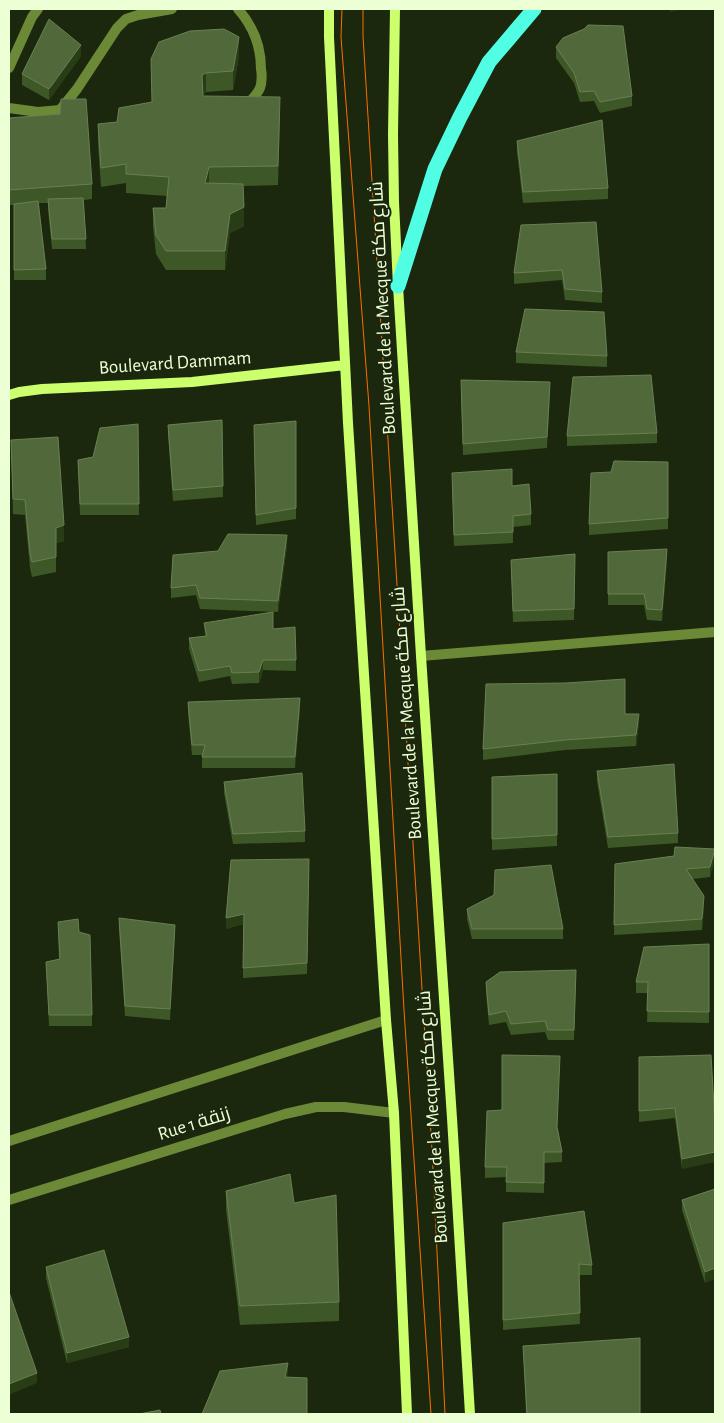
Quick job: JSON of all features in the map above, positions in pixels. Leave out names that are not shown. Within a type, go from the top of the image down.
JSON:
[{"type":"highway","points":[[398,286],[435,169],[460,117],[488,62],[534,9]]},
{"type":"main road","name":"Boulevard de la Mecque شارع مكة","points":[[329,9],[345,365],[386,1020],[394,1113],[408,1414]]},
{"type":"main road","name":"Boulevard de la Mecque شارع مكة","points":[[394,9],[393,144],[398,286],[470,1414]]},
{"type":"main road","name":"Boulevard Dammam","points":[[9,395],[42,388],[192,382],[345,365]]},
{"type":"street","points":[[9,68],[32,17],[38,9]]},
{"type":"street","points":[[9,108],[38,112],[60,110],[77,89],[117,28],[126,18],[172,9]]},
{"type":"street","points":[[238,9],[254,34],[261,55],[262,74],[260,88],[244,110]]},
{"type":"street","points":[[421,656],[715,632]]},
{"type":"street","points":[[9,1141],[386,1020]]},
{"type":"street","name":"Rue 1 زنقة","points":[[9,1200],[316,1106],[344,1107],[394,1113]]},
{"type":"building","points":[[49,19],[81,45],[49,89],[22,74]]},
{"type":"building","points":[[588,25],[623,26],[632,96],[600,102],[594,91],[580,92],[574,73],[556,47],[563,38],[584,29]]},
{"type":"building","points":[[224,29],[239,37],[233,71],[202,75],[203,96],[280,97],[278,166],[209,167],[205,183],[243,184],[244,207],[230,214],[225,251],[166,251],[156,235],[153,208],[166,208],[169,177],[126,174],[126,164],[101,168],[98,124],[117,122],[119,108],[152,102],[151,59],[159,42],[190,31]]},
{"type":"building","points":[[61,99],[86,99],[92,184],[9,190],[9,118],[60,114]]},
{"type":"building","points":[[602,120],[608,188],[523,192],[517,141]]},
{"type":"building","points":[[83,198],[86,239],[52,239],[48,199]]},
{"type":"building","points":[[38,201],[46,269],[14,270],[14,204]]},
{"type":"building","points":[[596,222],[602,292],[565,289],[562,270],[514,273],[521,225]]},
{"type":"building","points":[[525,309],[604,312],[607,356],[516,352]]},
{"type":"building","points":[[651,375],[657,433],[567,436],[573,377]]},
{"type":"building","points":[[461,380],[550,382],[547,437],[463,444]]},
{"type":"building","points":[[222,420],[223,486],[173,490],[168,425]]},
{"type":"building","points":[[296,421],[296,508],[256,515],[254,425]]},
{"type":"building","points":[[138,424],[139,504],[80,504],[78,460],[93,457],[100,428]]},
{"type":"building","points":[[58,437],[64,525],[56,528],[56,557],[32,562],[25,500],[13,499],[11,440]]},
{"type":"building","points":[[614,461],[668,462],[668,518],[589,524],[591,473],[611,472]]},
{"type":"building","points":[[512,469],[512,486],[529,484],[531,514],[513,516],[513,532],[454,535],[452,473]]},
{"type":"building","points":[[228,534],[287,535],[278,601],[200,598],[196,585],[171,588],[173,555],[218,551]]},
{"type":"building","points":[[667,549],[662,610],[647,609],[644,594],[608,594],[608,552]]},
{"type":"building","points":[[575,554],[574,609],[513,611],[511,560]]},
{"type":"building","points":[[273,612],[273,629],[295,627],[296,660],[263,660],[259,672],[232,673],[230,666],[199,671],[189,638],[207,636],[204,623]]},
{"type":"building","points":[[625,679],[625,714],[639,714],[636,735],[483,749],[486,684],[566,683]]},
{"type":"building","points":[[300,698],[295,757],[202,757],[205,745],[192,745],[188,702]]},
{"type":"building","points":[[674,764],[678,833],[608,837],[597,771]]},
{"type":"building","points":[[302,773],[305,831],[233,834],[224,782]]},
{"type":"building","points":[[557,774],[557,835],[492,839],[492,777]]},
{"type":"building","points":[[675,847],[715,849],[710,867],[686,869],[704,896],[702,919],[614,925],[615,864],[674,856]]},
{"type":"building","points":[[309,859],[307,963],[243,968],[244,914],[226,918],[231,860]]},
{"type":"building","points":[[551,865],[563,929],[472,929],[467,909],[494,895],[495,870]]},
{"type":"building","points":[[119,918],[175,925],[170,1009],[125,1006]]},
{"type":"building","points":[[78,919],[79,932],[90,935],[92,1015],[49,1015],[46,962],[60,959],[58,922]]},
{"type":"building","points":[[709,944],[709,1012],[647,1011],[648,982],[636,982],[644,947]]},
{"type":"building","points":[[576,970],[574,1030],[548,1030],[545,1021],[511,1024],[506,1011],[489,1015],[486,982],[500,972]]},
{"type":"building","points":[[502,1055],[560,1056],[557,1127],[562,1152],[544,1152],[544,1183],[506,1182],[507,1167],[485,1167],[487,1111],[502,1110]]},
{"type":"building","points":[[711,1055],[715,1152],[682,1159],[675,1108],[639,1111],[639,1057]]},
{"type":"building","points":[[290,1174],[294,1203],[336,1195],[339,1302],[240,1306],[226,1191]]},
{"type":"building","points":[[715,1189],[715,1268],[705,1272],[682,1200]]},
{"type":"building","points":[[584,1211],[592,1265],[579,1264],[580,1313],[503,1320],[503,1223]]},
{"type":"building","points":[[104,1250],[129,1337],[67,1353],[46,1267]]},
{"type":"building","points":[[9,1292],[37,1373],[9,1384]]},
{"type":"building","points":[[640,1338],[640,1414],[527,1414],[523,1346]]},
{"type":"building","points":[[288,1363],[285,1377],[307,1378],[307,1414],[202,1414],[220,1371]]},
{"type":"building","points":[[160,1410],[161,1414],[139,1414]]},
{"type":"tram line","points":[[342,9],[341,37],[369,406],[404,1010],[431,1414]]},
{"type":"tram line","points":[[363,9],[363,36],[432,1150],[445,1414]]}]
